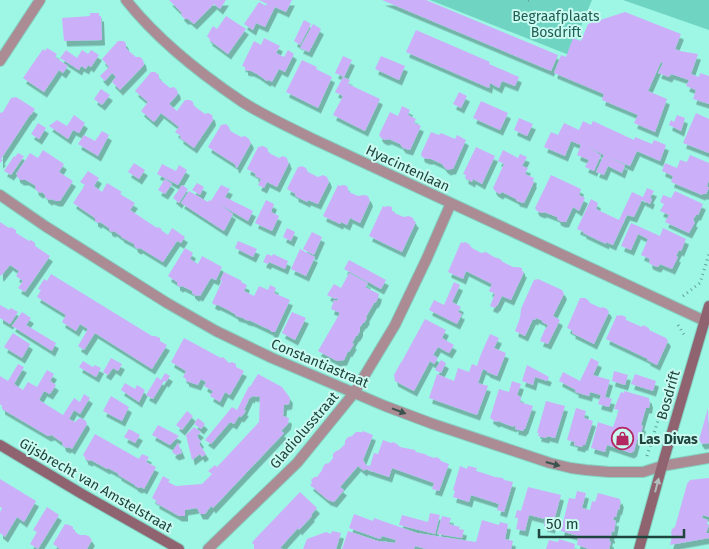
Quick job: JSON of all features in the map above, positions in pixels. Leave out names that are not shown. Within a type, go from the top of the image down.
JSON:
[{"type":"street","points":[[0,61],[40,0]]},
{"type":"street","name":"Hyacintenlaan","points":[[126,0],[153,30],[172,47],[209,78],[242,102],[313,139],[704,321]]},
{"type":"street","name":"Constantiastraat","points":[[0,195],[45,226],[159,298],[216,331],[272,358],[433,424],[550,463],[586,470],[644,472],[662,466],[709,458]]},
{"type":"street","name":"Gladiolusstraat","points":[[208,549],[297,463],[354,393],[395,325],[451,203]]},
{"type":"street","name":"Bosdrift","points":[[639,549],[709,306]]},
{"type":"street","name":"Gijsbrecht van Amstelstraat","points":[[0,445],[179,549]]},
{"type":"path","points":[[682,344],[685,336],[673,317],[683,296],[700,283],[709,254]]},
{"type":"path","points":[[644,472],[668,385]]},
{"type":"green space","name":"Begraafplaats Bosdrift","points":[[430,0],[592,0],[569,55]]},
{"type":"green space","name":"Begraafplaats Bosdrift","points":[[623,0],[709,0],[709,30]]},
{"type":"building","points":[[169,0],[226,0],[220,9],[214,4],[194,24],[185,19],[181,15],[182,13]]},
{"type":"building","points":[[259,0],[292,0],[286,12],[275,7],[265,27],[256,23],[253,30],[244,24],[259,2],[266,6],[267,4]]},
{"type":"building","points":[[382,0],[426,0],[558,55],[551,71]]},
{"type":"building","points":[[625,12],[681,34],[675,49],[698,54],[691,74],[699,77],[700,73],[709,76],[709,104],[693,99],[696,90],[686,86],[689,80],[671,74],[669,77],[658,73],[663,63],[661,62],[648,91],[667,99],[655,132],[634,123],[638,115],[602,100],[604,94],[554,73],[561,55],[566,57],[573,38],[581,41],[588,24]]},
{"type":"building","points":[[90,13],[99,13],[99,16],[101,16],[102,40],[64,41],[62,18],[90,16]]},
{"type":"building","points":[[226,16],[246,29],[228,54],[209,40],[207,36],[213,26],[217,29]]},
{"type":"building","points":[[304,20],[311,24],[300,45],[294,41]]},
{"type":"building","points":[[313,24],[321,29],[309,52],[300,48]]},
{"type":"building","points":[[416,30],[490,62],[489,64],[519,77],[515,86],[502,81],[499,88],[490,83],[489,88],[406,52]]},
{"type":"building","points":[[264,38],[280,46],[276,53],[284,57],[288,50],[294,54],[285,72],[279,69],[272,82],[251,71],[245,70],[245,67],[242,66],[254,41],[261,45]]},
{"type":"building","points":[[118,41],[124,41],[126,48],[136,57],[140,57],[144,65],[120,90],[112,82],[116,77],[112,73],[105,81],[100,76],[109,67],[102,59]]},
{"type":"building","points":[[47,48],[57,54],[55,57],[68,66],[63,73],[59,70],[44,92],[23,78],[43,49],[45,51]]},
{"type":"building","points":[[66,50],[77,58],[82,50],[88,54],[91,50],[99,55],[91,67],[88,65],[86,69],[81,66],[79,70],[60,58]]},
{"type":"building","points":[[343,56],[352,60],[344,77],[335,73]]},
{"type":"building","points":[[381,56],[405,66],[399,80],[375,69]]},
{"type":"building","points":[[302,60],[332,77],[318,108],[286,92]]},
{"type":"building","points":[[151,72],[159,75],[159,79],[170,88],[174,87],[177,90],[178,94],[169,104],[177,111],[185,100],[190,100],[194,106],[205,114],[212,115],[213,120],[194,148],[175,132],[179,127],[161,113],[154,122],[141,111],[148,102],[135,91]]},
{"type":"building","points":[[343,77],[350,80],[348,84],[380,99],[365,131],[333,115],[343,96],[335,92]]},
{"type":"building","points":[[101,89],[110,95],[102,105],[94,99]]},
{"type":"building","points":[[459,92],[467,96],[461,108],[453,104]]},
{"type":"building","points":[[16,97],[35,109],[0,163],[0,113],[3,112],[11,98]]},
{"type":"building","points":[[481,101],[508,113],[500,130],[473,118]]},
{"type":"building","points":[[402,106],[410,110],[408,115],[416,119],[414,123],[421,126],[410,150],[389,139],[385,140],[379,135],[390,112],[398,116]]},
{"type":"building","points":[[696,113],[709,119],[709,153],[683,143]]},
{"type":"building","points":[[74,115],[85,123],[79,133],[73,130],[68,139],[49,126],[57,120],[67,126]]},
{"type":"building","points":[[677,115],[685,118],[681,131],[669,125],[671,120],[674,122]]},
{"type":"building","points":[[519,118],[533,124],[527,136],[514,130]]},
{"type":"building","points":[[583,121],[591,125],[593,121],[634,140],[635,137],[652,144],[654,140],[666,145],[660,161],[637,151],[630,166],[608,157],[625,165],[622,173],[608,166],[604,175],[596,172],[604,155],[587,147],[601,155],[594,171],[585,167],[589,160],[577,155],[581,145],[571,141],[565,156],[544,147],[551,132],[558,135],[564,123],[579,130]]},
{"type":"building","points":[[38,123],[46,128],[39,139],[31,134]]},
{"type":"building","points":[[226,124],[230,131],[241,137],[245,136],[251,143],[237,168],[236,165],[208,147],[221,125]]},
{"type":"building","points":[[102,131],[109,135],[98,156],[78,144],[84,135],[95,141]]},
{"type":"building","points":[[431,132],[439,135],[441,133],[455,139],[457,135],[466,140],[453,169],[448,170],[442,164],[422,157],[421,154]]},
{"type":"building","points":[[263,146],[267,148],[269,153],[279,158],[283,156],[287,158],[289,163],[277,187],[267,182],[264,188],[258,185],[261,179],[247,169],[258,147]]},
{"type":"building","points":[[476,147],[495,156],[482,184],[473,179],[472,182],[465,178],[466,175],[463,174]]},
{"type":"building","points":[[43,150],[64,164],[59,172],[73,181],[60,201],[49,200],[42,192],[40,193],[36,190],[36,186],[26,180],[21,180],[16,174],[30,153],[38,158]]},
{"type":"building","points":[[503,150],[518,158],[520,154],[527,157],[522,166],[528,168],[525,174],[534,178],[534,182],[524,203],[502,192],[500,194],[493,188],[504,164],[498,161]]},
{"type":"building","points":[[18,153],[24,156],[11,175],[4,171]]},
{"type":"building","points":[[690,155],[709,163],[707,186],[709,188],[706,194],[702,195],[671,182],[673,176],[662,171],[665,163],[677,168],[680,160],[687,162]]},
{"type":"building","points":[[134,163],[145,170],[139,179],[128,172]]},
{"type":"building","points":[[162,164],[176,171],[179,165],[187,170],[178,185],[157,174]]},
{"type":"building","points":[[302,166],[308,172],[318,177],[323,175],[327,177],[329,182],[318,204],[308,200],[307,202],[295,196],[296,194],[287,189],[298,167]]},
{"type":"building","points":[[88,171],[99,178],[94,186],[102,192],[107,183],[135,203],[130,210],[157,228],[162,229],[168,235],[172,228],[185,237],[181,243],[177,241],[163,262],[140,248],[138,249],[134,244],[114,231],[112,232],[100,222],[98,223],[95,221],[95,218],[73,203],[85,185],[80,182]]},
{"type":"building","points":[[551,175],[581,189],[579,195],[585,198],[579,211],[573,207],[566,222],[562,222],[557,217],[544,212],[537,211],[535,208]]},
{"type":"building","points":[[165,179],[172,184],[165,194],[158,190]]},
{"type":"building","points":[[197,183],[204,187],[200,195],[192,190]]},
{"type":"building","points":[[182,185],[188,189],[179,203],[173,198]]},
{"type":"building","points":[[221,185],[230,189],[225,197],[253,211],[248,221],[219,204],[233,214],[224,231],[181,203],[189,191],[208,202],[209,200],[211,201]]},
{"type":"building","points":[[338,185],[347,186],[349,192],[358,196],[368,196],[370,201],[360,223],[350,218],[347,225],[341,222],[340,224],[323,216]]},
{"type":"building","points":[[647,188],[654,191],[650,198],[652,199],[650,204],[642,200],[634,217],[627,215],[613,245],[606,242],[606,244],[577,229],[591,199],[598,203],[596,209],[619,220],[632,192],[643,197]]},
{"type":"building","points":[[675,191],[703,204],[698,215],[694,218],[693,221],[695,222],[689,233],[665,222],[669,215],[660,211],[664,204],[660,202],[663,195],[671,198]]},
{"type":"building","points":[[266,200],[274,204],[271,212],[279,216],[272,231],[255,223]]},
{"type":"building","points":[[383,206],[392,207],[394,213],[404,217],[409,216],[416,222],[402,252],[369,236]]},
{"type":"building","points":[[0,222],[16,230],[16,233],[29,241],[31,240],[35,243],[35,246],[50,256],[25,292],[18,288],[23,281],[16,276],[19,271],[10,265],[0,275]]},
{"type":"building","points":[[631,223],[660,236],[663,228],[686,239],[681,251],[679,250],[676,256],[678,257],[672,269],[660,264],[657,267],[650,264],[650,259],[641,255],[648,239],[638,234],[631,250],[621,246]]},
{"type":"building","points":[[287,228],[295,232],[291,241],[283,237]]},
{"type":"building","points":[[312,232],[322,237],[314,255],[303,249]]},
{"type":"building","points":[[238,241],[257,249],[253,257],[235,248]]},
{"type":"building","points":[[461,242],[469,244],[481,253],[486,252],[513,267],[522,268],[524,272],[511,300],[502,296],[495,308],[490,306],[495,294],[489,291],[492,284],[466,271],[463,279],[448,272]]},
{"type":"building","points":[[185,248],[193,253],[190,259],[198,264],[202,256],[222,267],[216,280],[211,278],[200,296],[196,296],[192,291],[182,286],[180,287],[177,285],[177,282],[168,276]]},
{"type":"building","points":[[300,249],[315,257],[306,276],[291,269]]},
{"type":"building","points":[[267,254],[272,256],[273,254],[288,261],[285,269],[269,262],[268,264],[263,262]]},
{"type":"building","points":[[349,260],[386,280],[381,289],[344,269]]},
{"type":"building","points":[[224,272],[247,285],[244,291],[254,296],[259,286],[268,290],[270,285],[276,288],[274,293],[290,300],[275,332],[236,316],[212,303]]},
{"type":"building","points":[[349,273],[368,283],[365,287],[379,294],[344,360],[337,361],[318,351],[340,313],[331,309],[334,300],[337,301],[338,299],[327,295],[334,284],[341,288]]},
{"type":"building","points":[[51,274],[152,336],[160,338],[160,341],[167,345],[152,369],[95,333],[84,350],[78,346],[88,329],[80,324],[76,331],[62,322],[66,315],[37,297],[41,290],[38,289],[44,279],[47,281]]},
{"type":"building","points":[[538,279],[562,290],[564,294],[553,316],[560,320],[548,344],[540,341],[548,325],[536,318],[535,320],[533,319],[525,336],[515,331],[524,302],[534,280]]},
{"type":"building","points":[[454,282],[460,285],[452,302],[461,307],[458,312],[462,314],[457,324],[429,310],[434,300],[444,305]]},
{"type":"building","points":[[580,298],[585,298],[590,303],[601,308],[603,307],[609,312],[594,344],[572,333],[573,331],[567,328]]},
{"type":"building","points":[[0,305],[18,312],[10,324],[0,318]]},
{"type":"building","points":[[22,312],[31,318],[26,325],[56,343],[52,351],[12,326]]},
{"type":"building","points":[[292,312],[306,318],[295,340],[282,333]]},
{"type":"building","points":[[617,315],[626,317],[626,320],[642,327],[643,325],[666,338],[668,341],[657,365],[606,339]]},
{"type":"building","points":[[425,319],[446,330],[442,338],[454,345],[449,353],[438,347],[433,355],[438,358],[434,364],[430,361],[414,391],[395,381],[394,375]]},
{"type":"building","points":[[13,333],[30,344],[22,358],[4,347]]},
{"type":"building","points":[[490,334],[499,338],[494,348],[506,353],[497,376],[483,369],[478,383],[488,386],[477,415],[429,398],[437,374],[454,381],[458,368],[469,372],[472,364],[477,366]]},
{"type":"building","points":[[184,338],[221,358],[223,357],[229,363],[236,364],[236,367],[244,371],[230,395],[225,392],[220,402],[210,396],[213,391],[204,386],[206,382],[201,379],[198,385],[186,381],[183,377],[186,371],[171,362]]},
{"type":"building","points":[[111,358],[122,364],[118,371],[113,368],[108,375],[103,372]]},
{"type":"building","points":[[591,358],[599,362],[593,375],[610,380],[605,397],[612,399],[609,407],[598,404],[601,395],[590,392],[589,396],[575,392],[576,390],[559,381],[563,372],[580,381]]},
{"type":"building","points":[[441,360],[446,363],[441,373],[435,370]]},
{"type":"building","points":[[83,361],[93,367],[95,365],[101,368],[96,377],[79,367]]},
{"type":"building","points":[[18,364],[24,367],[14,384],[23,390],[28,382],[37,387],[47,370],[54,374],[50,381],[56,385],[50,394],[44,391],[39,400],[63,415],[74,398],[80,402],[84,394],[90,398],[80,414],[74,410],[69,419],[75,422],[81,418],[87,424],[72,449],[63,446],[62,442],[52,435],[48,436],[2,409],[0,404],[0,376],[8,381]]},
{"type":"building","points":[[527,365],[549,377],[547,381],[535,377],[533,385],[522,381]]},
{"type":"building","points":[[614,371],[628,375],[625,385],[612,381]]},
{"type":"building","points":[[165,373],[170,376],[166,382],[164,381],[153,399],[146,395],[157,377],[161,380]]},
{"type":"building","points":[[258,374],[282,387],[290,398],[289,404],[284,405],[283,416],[289,418],[288,424],[281,431],[284,433],[213,508],[211,506],[205,514],[200,514],[197,508],[185,510],[185,516],[179,516],[156,503],[157,501],[152,498],[163,476],[170,480],[168,482],[176,486],[202,484],[212,474],[208,471],[215,465],[217,467],[259,422],[260,397],[252,396],[244,410],[246,411],[241,417],[239,416],[234,424],[230,422],[211,444],[205,440],[232,407],[237,410],[249,386]]},
{"type":"building","points":[[635,374],[656,381],[653,391],[631,384]]},
{"type":"building","points":[[512,381],[521,384],[517,395],[521,397],[520,402],[533,406],[523,431],[515,429],[516,426],[496,422],[490,418],[499,389],[509,392]]},
{"type":"building","points":[[125,383],[135,389],[137,385],[145,390],[139,402],[121,390]]},
{"type":"building","points":[[624,391],[649,398],[650,402],[649,408],[646,408],[641,425],[643,426],[634,451],[631,453],[607,445],[605,452],[591,448],[598,422],[613,427],[619,410],[614,409],[621,392],[624,393]]},
{"type":"building","points":[[111,396],[129,407],[122,421],[103,411]]},
{"type":"building","points":[[546,401],[565,406],[555,438],[538,436],[539,433],[537,433]]},
{"type":"building","points":[[576,408],[586,411],[584,418],[593,421],[585,445],[582,447],[574,445],[575,442],[567,440]]},
{"type":"building","points":[[708,408],[709,443],[702,444],[699,440]]},
{"type":"building","points":[[187,411],[193,416],[182,430],[176,425]]},
{"type":"building","points":[[198,418],[205,424],[201,429],[194,424]]},
{"type":"building","points":[[158,425],[179,436],[170,445],[152,435]]},
{"type":"building","points":[[194,427],[201,432],[197,436],[201,442],[199,444],[206,454],[202,457],[200,454],[192,460],[186,435]]},
{"type":"building","points":[[129,429],[140,435],[135,443],[124,437]]},
{"type":"building","points":[[363,431],[373,435],[363,460],[366,465],[370,466],[374,453],[378,454],[383,440],[434,458],[436,457],[449,464],[439,491],[432,489],[434,483],[392,468],[389,477],[365,469],[364,471],[358,466],[340,487],[344,490],[334,502],[328,500],[310,485],[312,483],[311,480],[317,477],[325,464],[329,463],[333,458],[333,454],[345,444],[348,437],[356,432],[361,433]]},
{"type":"building","points":[[95,434],[139,459],[142,454],[149,457],[146,462],[156,467],[144,489],[135,486],[108,468],[85,459],[83,455]]},
{"type":"building","points":[[178,443],[182,453],[176,455],[172,452]]},
{"type":"building","points":[[460,466],[467,469],[468,466],[477,468],[476,471],[513,482],[504,512],[497,510],[499,504],[471,495],[469,502],[453,497],[455,491],[453,490]]},
{"type":"building","points":[[709,478],[709,517],[703,515],[702,518],[708,520],[707,524],[709,525],[706,533],[709,533],[709,538],[670,545],[672,529],[675,527],[687,484],[690,480]]},
{"type":"building","points":[[0,479],[36,501],[24,522],[17,517],[5,537],[0,533],[0,512],[2,508],[0,507]]},
{"type":"building","points":[[528,487],[561,495],[552,528],[544,526],[545,519],[529,515],[525,531],[516,529],[518,518],[515,518],[517,510],[521,511]]},
{"type":"building","points":[[577,491],[586,493],[582,508],[590,510],[592,501],[595,502],[598,493],[620,499],[619,510],[613,520],[616,521],[614,532],[612,531],[611,535],[612,538],[609,541],[611,542],[609,549],[589,549],[577,545],[578,536],[561,531],[569,498],[575,499]]},
{"type":"building","points":[[300,492],[317,508],[312,516],[280,548],[283,549],[254,549],[252,543],[254,540]]},
{"type":"building","points":[[47,507],[59,515],[38,549],[30,544],[37,532],[33,530]]},
{"type":"building","points":[[430,513],[440,515],[435,534],[399,525],[402,515],[428,522]]},
{"type":"building","points":[[354,514],[373,521],[374,518],[417,533],[476,542],[482,520],[499,525],[500,522],[508,524],[505,539],[513,541],[511,549],[426,549],[415,546],[414,549],[342,549],[348,531],[378,541],[395,543],[396,540],[382,536],[380,539],[349,528]]},
{"type":"building","points":[[442,516],[451,518],[449,524],[464,530],[462,538],[437,534]]},
{"type":"building","points":[[65,524],[73,527],[75,532],[80,535],[90,537],[92,540],[87,549],[60,549],[53,544]]},
{"type":"building","points":[[332,531],[341,533],[336,549],[303,549],[307,539],[326,532],[331,534]]},
{"type":"building","points":[[559,539],[575,544],[574,549],[546,549],[549,540],[558,542]]},
{"type":"place","name":"Las Divas","points":[[623,439]]}]
